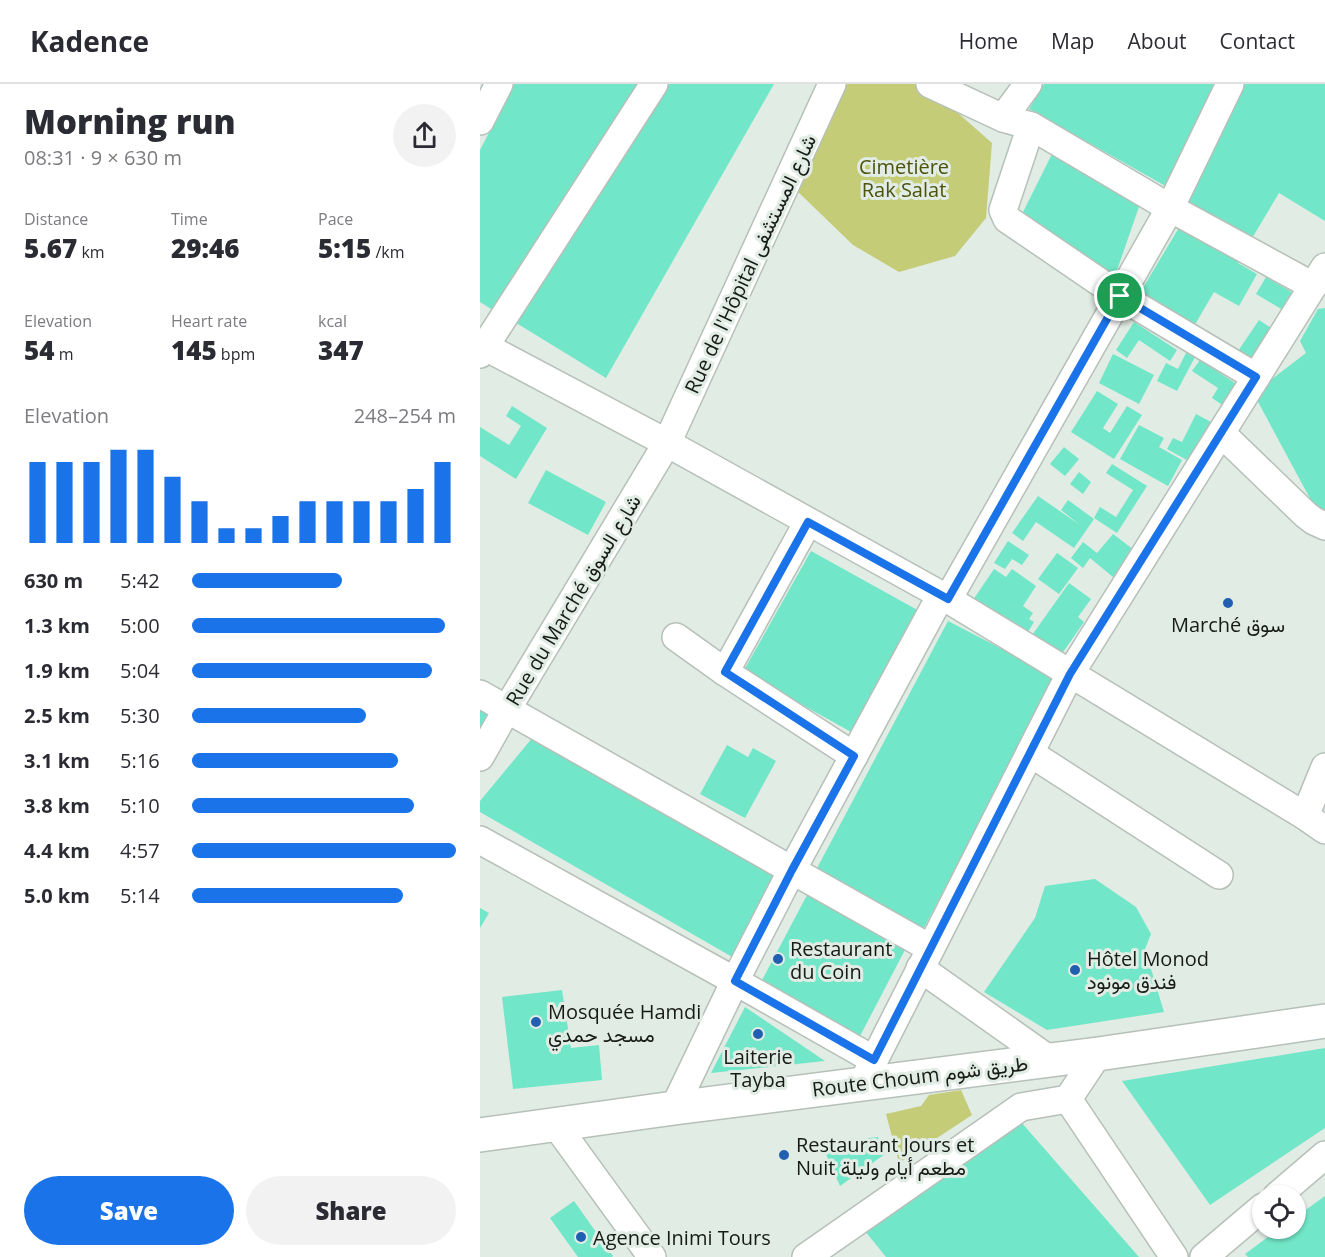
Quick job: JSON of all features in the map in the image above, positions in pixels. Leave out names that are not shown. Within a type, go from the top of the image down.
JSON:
[{"type":"highway","name":"Route Choum طريق شوم","points":[[480,1135],[674,1108],[868,1072],[1050,1060],[1325,1021]]},
{"type":"street","points":[[480,121],[499,84]]},
{"type":"street","points":[[654,84],[482,348],[667,443],[944,597],[1315,823],[1325,766]]},
{"type":"street","name":"Rue de l'Hôpital شارع المستشفى","points":[[667,443],[832,84]]},
{"type":"street","points":[[480,840],[735,981],[868,1072],[1070,674],[1319,277],[1170,208],[1031,126],[1003,118],[930,84]]},
{"type":"street","points":[[1003,118],[1028,84]]},
{"type":"street","points":[[674,1108],[792,870],[944,597],[1170,208],[1230,84]]},
{"type":"street","points":[[1031,126],[1003,210],[1006,219],[1120,296],[1256,377]]},
{"type":"street","points":[[1221,433],[1306,515],[1325,526]]},
{"type":"street","name":"Rue du Marché شارع السوق","points":[[480,757],[667,443]]},
{"type":"street","points":[[725,672],[808,522]]},
{"type":"street","points":[[676,637],[725,672],[854,756]]},
{"type":"street","points":[[480,694],[792,870],[925,958],[1050,1060]]},
{"type":"street","points":[[1030,753],[1220,875]]},
{"type":"street","points":[[806,1257],[1021,1107],[1068,1099],[1098,1054]]},
{"type":"street","points":[[1068,1099],[1174,1257]]},
{"type":"street","points":[[556,1125],[652,1257]]},
{"type":"street","points":[[1290,1185],[1325,1155]]},
{"type":"street","points":[[1204,1257],[1252,1216]]},
{"type":"green space","name":"Cimetière Rak Salat","points":[[846,84],[925,84],[992,143],[986,218],[955,256],[899,272],[853,245],[793,187]]},
{"type":"green space","points":[[961,1090],[972,1115],[899,1163],[886,1114],[921,1106],[929,1095]]},
{"type":"building","points":[[514,84],[638,84],[499,314],[480,302],[480,150]]},
{"type":"building","points":[[665,84],[774,84],[606,378],[513,321]]},
{"type":"building","points":[[1044,84],[1222,84],[1176,192],[1029,109]]},
{"type":"building","points":[[1244,84],[1325,84],[1325,221],[1279,193],[1248,245],[1184,203]]},
{"type":"building","points":[[1055,148],[1141,201],[1115,276],[1022,214]]},
{"type":"building","points":[[1183,221],[1242,255],[1238,263],[1257,274],[1239,306],[1214,292],[1190,333],[1135,301]]},
{"type":"building","points":[[1266,277],[1293,293],[1283,310],[1256,294]]},
{"type":"building","points":[[1325,308],[1325,515],[1320,517],[1257,400],[1268,382],[1306,353],[1300,341],[1318,309]]},
{"type":"building","points":[[1259,320],[1276,331],[1252,368],[1234,357]]},
{"type":"building","points":[[1134,322],[1177,350],[1170,361],[1139,340],[1127,358],[1116,350]]},
{"type":"building","points":[[1186,353],[1195,357],[1177,391],[1157,381],[1166,363],[1178,369]]},
{"type":"building","points":[[1113,354],[1154,375],[1139,404],[1099,383]]},
{"type":"building","points":[[1200,360],[1238,385],[1224,406],[1212,398],[1218,388],[1192,371]]},
{"type":"building","points":[[1097,391],[1118,404],[1103,428],[1110,433],[1127,406],[1142,415],[1114,459],[1071,432]]},
{"type":"building","points":[[512,406],[547,428],[516,479],[480,456],[480,427],[509,445],[521,426],[506,416]]},
{"type":"building","points":[[1196,414],[1213,423],[1192,463],[1167,449],[1173,438],[1182,442]]},
{"type":"building","points":[[1139,425],[1164,438],[1159,447],[1182,460],[1168,486],[1120,459]]},
{"type":"building","points":[[1064,447],[1079,459],[1065,476],[1050,464]]},
{"type":"building","points":[[1112,464],[1147,486],[1117,533],[1094,518],[1100,507],[1116,517],[1133,490],[1106,473]]},
{"type":"building","points":[[546,470],[606,502],[588,535],[528,503]]},
{"type":"building","points":[[1079,472],[1091,482],[1083,494],[1070,484]]},
{"type":"building","points":[[1038,496],[1080,525],[1061,510],[1068,500],[1094,519],[1074,548],[1036,522],[1023,541],[1012,533]]},
{"type":"building","points":[[1113,534],[1134,550],[1113,577],[1090,558],[1083,568],[1071,558],[1083,542],[1097,553]]},
{"type":"building","points":[[1008,541],[1029,555],[1022,565],[1012,559],[1005,569],[994,563]]},
{"type":"building","points":[[811,551],[921,612],[853,733],[743,672]]},
{"type":"building","points":[[1057,553],[1078,568],[1059,594],[1038,579]]},
{"type":"building","points":[[994,569],[1006,577],[1012,569],[1036,586],[1023,606],[1033,613],[1029,619],[1034,622],[1026,635],[973,600]]},
{"type":"building","points":[[1069,583],[1091,599],[1078,617],[1084,622],[1059,658],[1030,638]]},
{"type":"building","points":[[948,621],[1056,677],[924,928],[815,872]]},
{"type":"building","points":[[480,700],[493,708],[480,729]]},
{"type":"building","points":[[533,737],[777,870],[734,958],[480,812],[480,801]]},
{"type":"building","points":[[727,745],[748,757],[753,748],[776,761],[745,818],[700,794]]},
{"type":"building","name":"Hôtel Monod فندق مونود","points":[[1095,879],[1136,907],[1151,934],[1145,949],[1164,1012],[1047,1030],[984,992],[1035,918],[1045,886]]},
{"type":"building","points":[[807,895],[907,946],[859,1038],[759,986]]},
{"type":"building","points":[[480,908],[489,913],[480,928]]},
{"type":"building","name":"Mosquée Hamdi مسجد حمدي","points":[[562,990],[571,1048],[599,1045],[602,1080],[513,1089],[502,997]]},
{"type":"building","name":"Laiterie Tayba","points":[[745,1007],[825,1061],[711,1073]]},
{"type":"building","points":[[1325,1048],[1325,1128],[1210,1205],[1122,1081]]},
{"type":"building","points":[[1021,1122],[1139,1257],[886,1257],[865,1231]]},
{"type":"building","points":[[878,1137],[885,1154],[840,1186],[821,1143]]},
{"type":"building","points":[[1325,1196],[1325,1257],[1248,1257],[1245,1254],[1265,1239],[1306,1239],[1306,1210]]},
{"type":"building","name":"Agence Inimi Tours","points":[[574,1201],[612,1257],[578,1257],[550,1218]]},
{"type":"place","name":"Marché سوق","points":[[1228,603]]},
{"type":"place","name":"Restaurant du Coin","points":[[778,959]]},
{"type":"place","name":"Hôtel Monod فندق مونود","points":[[1075,970]]},
{"type":"place","name":"Mosquée Hamdi مسجد حمدي","points":[[536,1022]]},
{"type":"place","name":"Laiterie Tayba","points":[[758,1034]]},
{"type":"place","name":"Restaurant Jours et Nuit مطعم أيام وليلة","points":[[784,1155]]},
{"type":"place","name":"Agence Inimi Tours","points":[[581,1237]]},
{"type":"route","points":[[1120,296],[1256,377],[1070,674],[874,1060],[735,981],[854,756],[725,672],[808,522],[948,599],[1120,296]]}]
